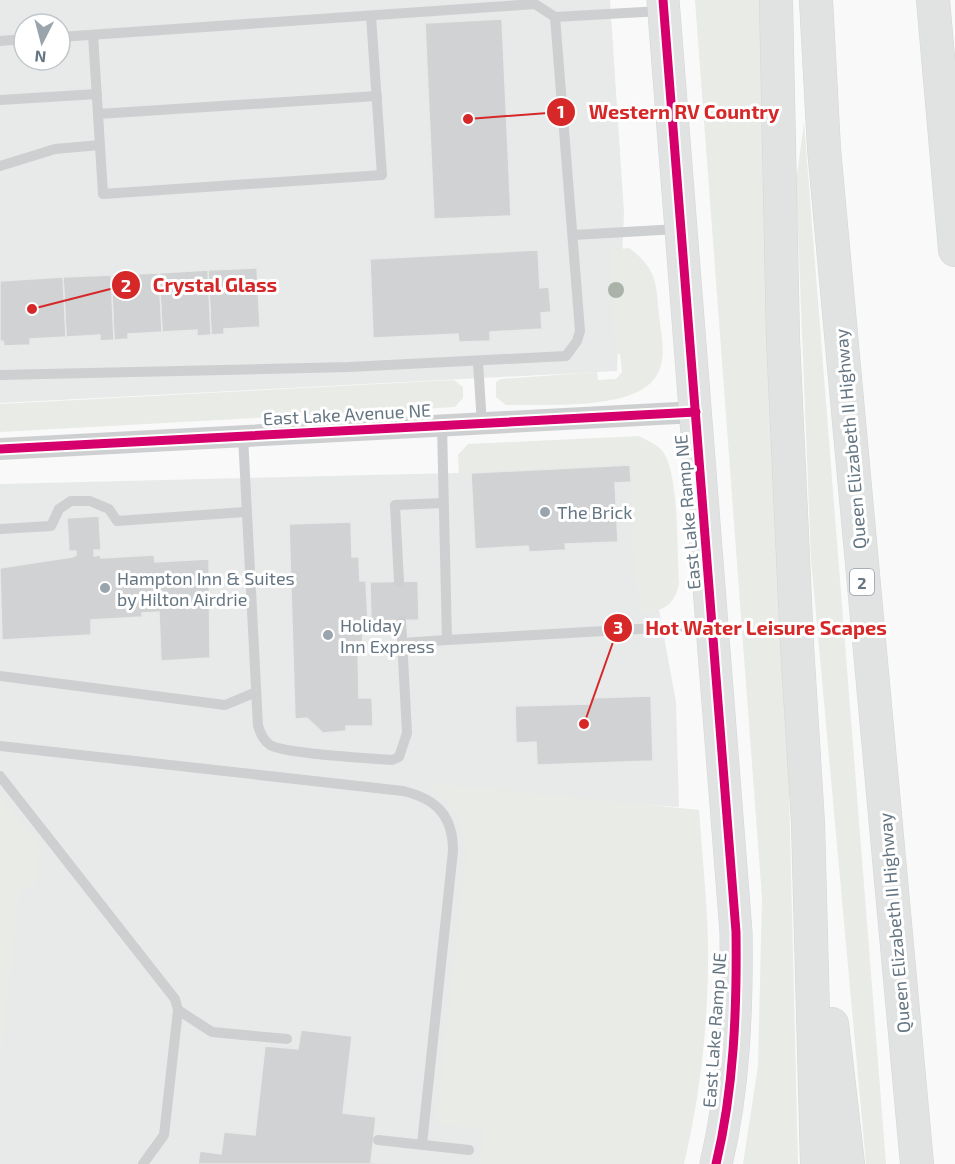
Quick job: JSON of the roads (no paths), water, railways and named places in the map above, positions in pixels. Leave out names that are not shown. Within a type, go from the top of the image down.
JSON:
[{"type":"highway","points":[[776,0],[783,338],[796,645],[808,823],[817,1164]]},
{"type":"highway","name":"Queen Elizabeth II Highway","points":[[816,0],[824,149],[916,1164]]},
{"type":"highway","points":[[933,0],[955,250]]},
{"type":"highway","points":[[808,823],[848,1164]]},
{"type":"street","name":"East Lake Ramp NE","points":[[664,5],[737,954],[732,1054],[716,1164]]},
{"type":"street","name":"East Lake Avenue NE","points":[[0,449],[696,412]]},
{"type":"lane","points":[[72,36],[535,4],[555,17],[664,5]]},
{"type":"lane","points":[[93,35],[104,194],[382,175],[371,16]]},
{"type":"lane","points":[[0,375],[478,363],[566,357],[574,348],[579,331],[555,17]]},
{"type":"lane","points":[[0,100],[97,94]]},
{"type":"lane","points":[[98,114],[376,96]]},
{"type":"lane","points":[[0,166],[55,149],[100,145]]},
{"type":"lane","points":[[573,235],[682,229]]},
{"type":"lane","points":[[478,363],[482,424]]},
{"type":"lane","points":[[442,426],[447,640]]},
{"type":"lane","points":[[243,436],[245,512],[258,726],[264,740],[273,747],[392,760],[399,757],[407,733],[401,621]]},
{"type":"lane","points":[[0,529],[51,526],[59,509],[71,501],[90,501],[108,509],[117,521],[245,512]]},
{"type":"lane","points":[[399,582],[395,505],[442,503]]},
{"type":"lane","points":[[402,643],[713,625]]},
{"type":"lane","points":[[0,676],[225,705],[256,692]]},
{"type":"lane","points":[[0,746],[403,791],[422,796],[436,806],[446,817],[453,834],[453,851],[422,1144]]},
{"type":"lane","points":[[0,776],[174,999],[178,1010],[164,1135],[143,1164]]},
{"type":"lane","points":[[178,1010],[212,1032],[287,1039]]},
{"type":"lane","points":[[378,1140],[468,1150]]},
{"type":"place","name":"Western RV Country","points":[[468,119]]},
{"type":"place","name":"Crystal Glass","points":[[32,309]]},
{"type":"place","name":"The Brick","points":[[545,512]]},
{"type":"place","name":"Hampton Inn & Suites by Hilton Airdrie","points":[[105,588]]},
{"type":"place","name":"Holiday Inn Express","points":[[328,635]]},
{"type":"place","name":"Hot Water Leisure Scapes","points":[[584,724]]}]
